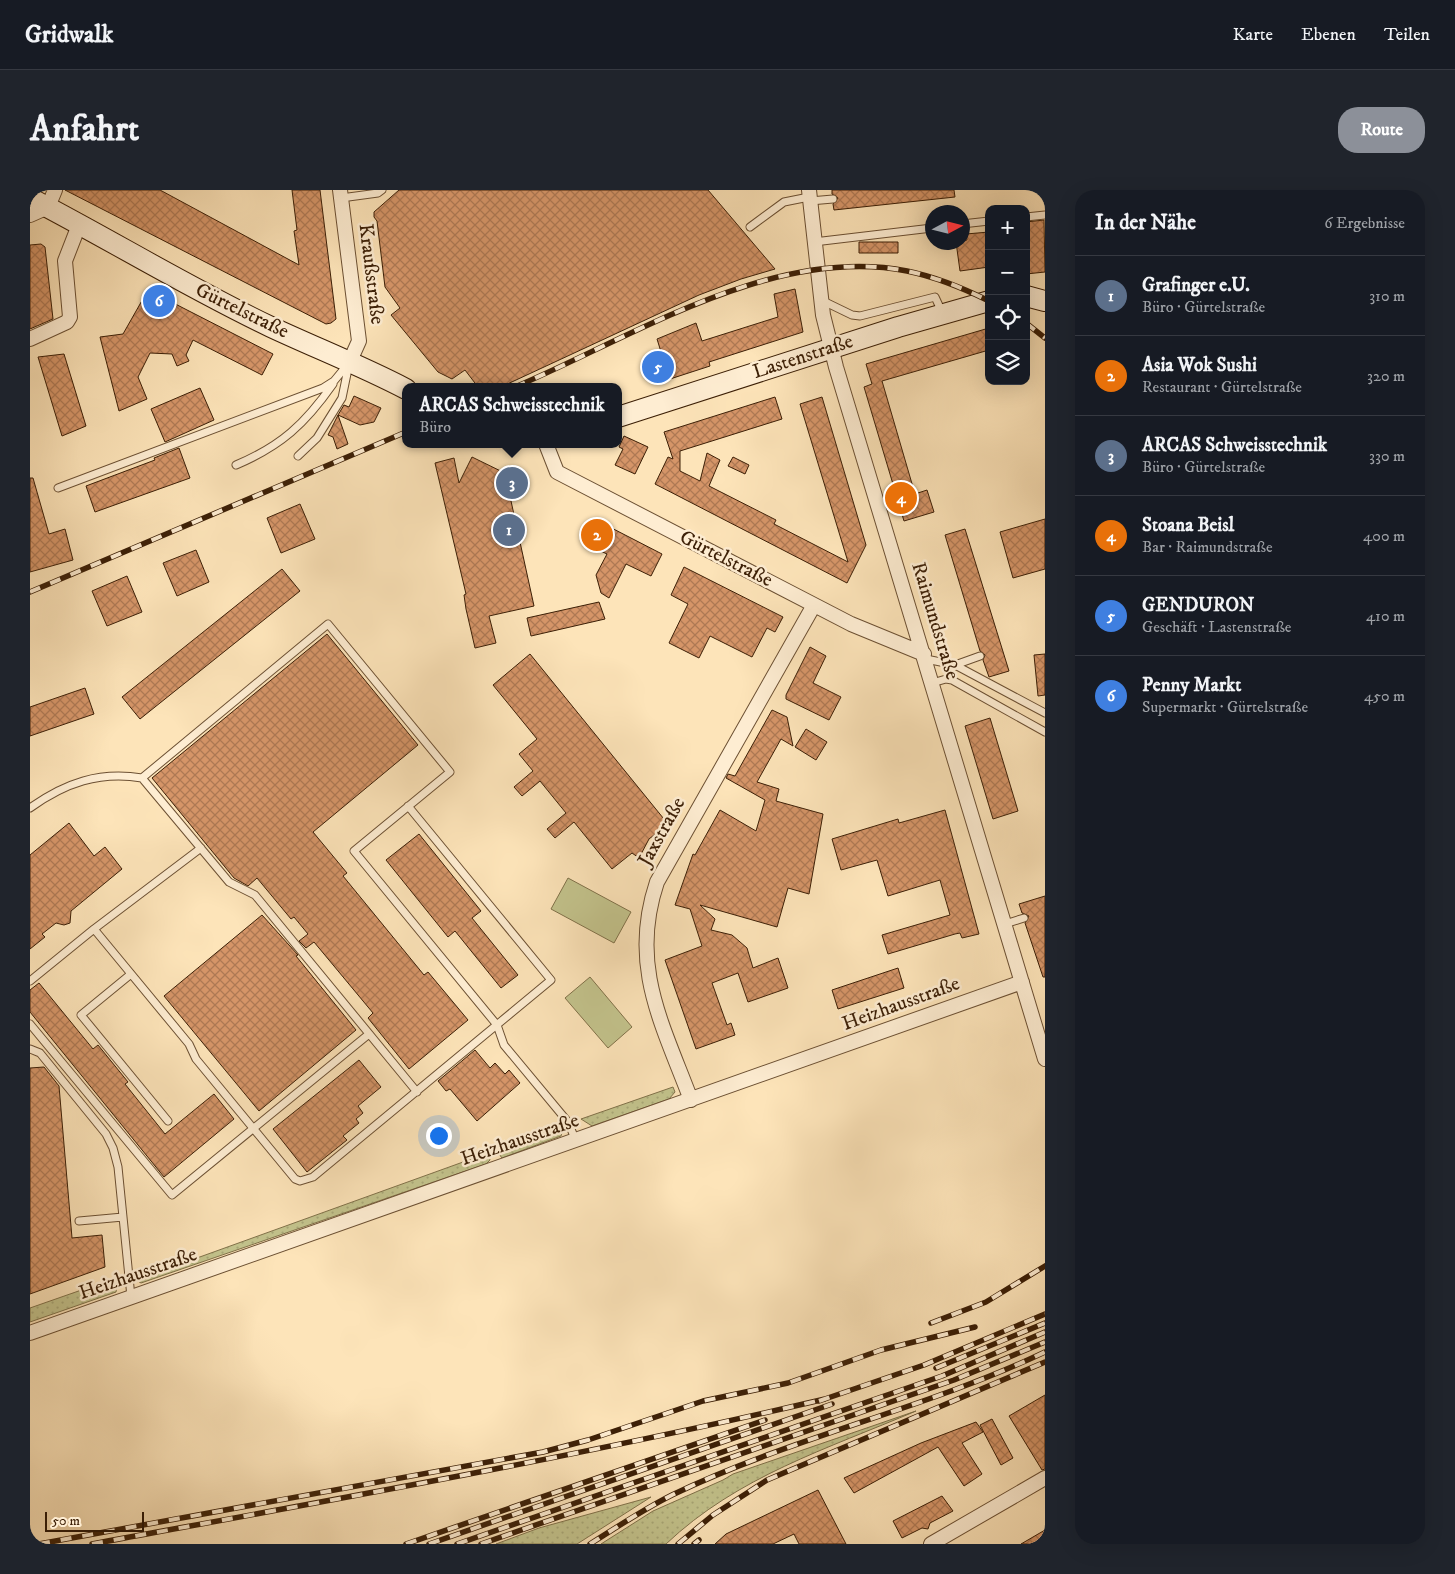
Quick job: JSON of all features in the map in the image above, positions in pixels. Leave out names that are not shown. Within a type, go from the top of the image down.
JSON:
[{"type":"main road","name":"Gürtelstraße","points":[[30,198],[44,204],[135,257],[271,327],[402,386]]},
{"type":"main road","points":[[1030,290],[1045,288]]},
{"type":"main road","points":[[1030,297],[1045,301]]},
{"type":"main road","name":"Lastenstraße","points":[[622,416],[985,302]]},
{"type":"street","name":"Kraußstraße","points":[[340,194],[359,341],[350,361]]},
{"type":"street","name":"Raimundstraße","points":[[809,196],[821,300],[832,349],[1045,1059]]},
{"type":"street","points":[[30,339],[67,322],[71,312],[65,261],[79,225]]},
{"type":"street","name":"Gürtelstraße","points":[[548,448],[557,472],[814,605],[925,656]]},
{"type":"street","name":"Jaxstraße","points":[[691,1100],[657,1010],[650,980],[645,947],[650,903],[657,882],[814,605]]},
{"type":"street","name":"Heizhausstraße","points":[[30,1333],[1022,982]]},
{"type":"street","points":[[930,1544],[1045,1478]]},
{"type":"lane","points":[[340,194],[378,193],[382,190]]},
{"type":"lane","points":[[750,227],[784,202],[809,196],[833,198]]},
{"type":"lane","points":[[1030,217],[1045,215]]},
{"type":"lane","points":[[970,223],[985,221]]},
{"type":"lane","points":[[814,242],[925,229]]},
{"type":"lane","points":[[821,300],[852,315],[860,316],[935,296],[943,315]]},
{"type":"lane","points":[[236,465],[264,453],[299,426],[350,361]]},
{"type":"lane","points":[[298,456],[317,438],[342,398],[350,361]]},
{"type":"lane","points":[[58,488],[307,394],[334,381]]},
{"type":"lane","points":[[142,778],[328,624],[450,772],[354,850],[497,1025],[504,1045],[568,1122],[576,1141]]},
{"type":"lane","points":[[925,656],[955,665],[1045,713]]},
{"type":"lane","points":[[955,665],[980,656]]},
{"type":"lane","points":[[932,683],[946,679],[952,680],[1045,732]]},
{"type":"lane","points":[[30,808],[53,792],[86,779],[114,775],[142,778],[229,882],[255,896],[416,1092]]},
{"type":"lane","points":[[94,929],[189,1044],[196,1059],[295,1179],[305,1181],[313,1177],[551,980],[408,806]]},
{"type":"lane","points":[[30,981],[94,929],[201,848]]},
{"type":"lane","points":[[1005,924],[1024,918]]},
{"type":"lane","points":[[131,974],[81,1015],[168,1121]]},
{"type":"lane","points":[[30,1024],[172,1195],[369,1034]]},
{"type":"lane","points":[[30,1049],[40,1053],[106,1134],[113,1148],[118,1166],[131,1297]]},
{"type":"lane","points":[[79,1221],[123,1217]]},
{"type":"green space","points":[[568,878],[631,912],[614,943],[551,909]]},
{"type":"green space","points":[[590,977],[632,1027],[608,1048],[565,998]]},
{"type":"green space","points":[[673,1087],[675,1092],[669,1099],[592,1126],[581,1119]]},
{"type":"green space","points":[[560,1127],[563,1130],[561,1136],[502,1158],[496,1150]]},
{"type":"green space","points":[[488,1153],[490,1160],[486,1164],[141,1283],[136,1280]]},
{"type":"green space","points":[[110,1280],[117,1286],[116,1292],[30,1322],[30,1308]]},
{"type":"green space","points":[[916,1411],[817,1452],[753,1482],[694,1520],[666,1544],[601,1544],[653,1511],[733,1474]]},
{"type":"green space","points":[[651,1497],[577,1544],[496,1544],[539,1528]]},
{"type":"building","points":[[65,190],[160,190],[299,265],[294,231],[297,230],[292,190],[320,190],[336,319],[326,324]]},
{"type":"building","points":[[399,190],[708,190],[775,269],[741,279],[699,295],[510,383],[475,383],[465,370],[452,379],[438,372],[391,315],[400,308],[385,287],[377,221],[374,217],[374,212]]},
{"type":"building","points":[[832,190],[954,190],[955,197],[834,210],[833,204],[838,198],[832,194]]},
{"type":"building","points":[[1044,220],[1045,272],[1030,274],[1030,222]]},
{"type":"building","points":[[985,232],[985,268],[960,271],[957,250],[970,250],[970,234]]},
{"type":"building","points":[[859,242],[898,242],[898,253],[859,253]]},
{"type":"building","points":[[41,244],[45,247],[53,319],[30,329],[30,245]]},
{"type":"building","points":[[795,289],[803,332],[709,362],[710,366],[670,379],[669,375],[651,381],[644,359],[662,355],[657,339],[696,323],[702,341],[778,317],[774,294]]},
{"type":"building","points":[[148,290],[273,354],[262,375],[193,340],[186,355],[189,361],[177,366],[172,354],[150,353],[138,377],[147,399],[119,411],[100,337],[123,334]]},
{"type":"building","points":[[985,329],[985,351],[882,381],[915,494],[927,490],[934,512],[904,521],[864,387],[872,384],[866,364]]},
{"type":"building","points":[[64,354],[86,426],[62,436],[38,357]]},
{"type":"building","points":[[200,388],[214,420],[165,442],[151,409]]},
{"type":"building","points":[[354,396],[381,408],[374,422],[360,425],[338,415],[344,405],[349,407]]},
{"type":"building","points":[[775,397],[782,419],[680,451],[680,471],[700,481],[707,453],[720,460],[709,486],[776,520],[774,524],[848,562],[800,404],[822,397],[866,545],[847,583],[655,484],[668,457],[673,459],[664,432]]},
{"type":"building","points":[[338,415],[348,444],[337,449],[333,437],[328,435]]},
{"type":"building","points":[[624,436],[648,447],[635,474],[615,465],[623,449],[621,448]]},
{"type":"building","points":[[179,448],[190,478],[95,512],[86,486],[155,460],[154,458]]},
{"type":"building","points":[[472,457],[521,481],[511,501],[534,606],[489,616],[496,643],[475,648],[466,609],[464,595],[466,594],[435,463],[454,458],[459,483]]},
{"type":"building","points":[[733,457],[749,465],[745,474],[728,466]]},
{"type":"building","points":[[30,478],[33,478],[49,534],[65,529],[73,560],[30,572]]},
{"type":"building","points":[[300,504],[315,539],[281,553],[267,518]]},
{"type":"building","points":[[1045,519],[1045,569],[1013,578],[1000,532]]},
{"type":"building","points":[[596,520],[662,554],[651,576],[626,564],[609,598],[601,593],[596,575],[607,554],[584,543]]},
{"type":"building","points":[[965,529],[1009,671],[989,677],[983,660],[985,655],[980,651],[945,535]]},
{"type":"building","points":[[196,550],[209,582],[177,596],[163,563]]},
{"type":"building","points":[[684,567],[783,617],[775,632],[767,628],[752,657],[710,636],[699,658],[669,643],[688,604],[671,595]]},
{"type":"building","points":[[282,569],[300,591],[140,719],[122,697]]},
{"type":"building","points":[[127,576],[142,612],[107,626],[92,591]]},
{"type":"building","points":[[599,602],[605,619],[531,636],[527,618]]},
{"type":"building","points":[[327,634],[418,745],[313,832],[347,873],[343,876],[424,975],[428,972],[468,1020],[409,1069],[368,1018],[373,1013],[314,942],[306,948],[299,941],[308,934],[294,917],[291,919],[257,878],[248,886],[234,878],[152,778]]},
{"type":"building","points":[[810,647],[826,656],[813,683],[841,697],[829,720],[786,699],[786,695]]},
{"type":"building","points":[[530,654],[668,824],[649,839],[639,858],[632,853],[612,869],[574,822],[555,838],[547,829],[566,813],[540,781],[522,796],[514,787],[533,771],[519,754],[537,739],[493,685]]},
{"type":"building","points":[[1045,654],[1045,695],[1038,696],[1034,655]]},
{"type":"building","points":[[85,688],[94,714],[30,736],[30,707]]},
{"type":"building","points":[[772,710],[787,717],[793,746],[781,739],[757,782],[779,789],[776,801],[823,814],[809,894],[788,888],[777,927],[700,905],[715,919],[711,930],[732,935],[747,948],[753,968],[778,958],[788,988],[748,1002],[738,973],[712,983],[727,1025],[731,1023],[735,1035],[696,1049],[665,960],[702,946],[690,909],[675,905],[693,854],[695,855],[720,810],[756,831],[765,800],[726,778],[728,774],[735,776]]},
{"type":"building","points":[[990,718],[1018,811],[993,819],[965,726]]},
{"type":"building","points":[[806,729],[827,742],[816,760],[795,747]]},
{"type":"building","points":[[945,810],[979,934],[962,938],[960,933],[955,934],[888,954],[882,935],[950,915],[940,880],[888,896],[877,860],[841,870],[832,839],[898,819],[899,823]]},
{"type":"building","points":[[69,823],[94,856],[105,847],[122,869],[71,911],[70,923],[64,925],[56,923],[42,934],[45,937],[30,949],[30,855]]},
{"type":"building","points":[[419,834],[481,911],[472,918],[518,975],[501,988],[455,931],[448,937],[386,860]]},
{"type":"building","points":[[1045,896],[1045,977],[1043,977],[1025,923],[1029,916],[1022,913],[1019,904]]},
{"type":"building","points":[[262,915],[298,955],[296,956],[356,1030],[259,1111],[164,996]]},
{"type":"building","points":[[898,968],[904,988],[838,1009],[832,990]]},
{"type":"building","points":[[39,983],[93,1049],[98,1045],[128,1082],[125,1084],[165,1134],[214,1094],[234,1119],[164,1177],[30,1012],[30,990]]},
{"type":"building","points":[[475,1050],[490,1068],[495,1063],[505,1074],[509,1070],[520,1083],[477,1121],[450,1089],[446,1091],[438,1081]]},
{"type":"building","points":[[359,1060],[381,1087],[358,1106],[363,1113],[356,1119],[359,1123],[343,1136],[347,1140],[307,1172],[273,1129]]},
{"type":"building","points":[[44,1067],[59,1086],[72,1238],[102,1235],[105,1267],[30,1294],[30,1068]]},
{"type":"building","points":[[1045,1395],[1045,1469],[1042,1470],[1009,1416]]},
{"type":"building","points":[[992,1419],[1013,1458],[1001,1465],[980,1425]]},
{"type":"building","points":[[976,1422],[983,1432],[962,1443],[982,1474],[964,1486],[938,1447],[854,1493],[844,1478],[921,1443]]},
{"type":"building","points":[[818,1490],[846,1544],[799,1544],[794,1534],[773,1544],[715,1544],[726,1534]]},
{"type":"building","points":[[942,1496],[953,1511],[930,1523],[928,1529],[922,1528],[902,1538],[893,1521]]},
{"type":"building","points":[[1045,1530],[1045,1544],[1021,1544]]},
{"type":"railway","points":[[524,383],[705,300],[755,283],[806,271],[857,266],[907,271],[949,283],[985,299]]},
{"type":"railway","points":[[1030,326],[1045,338]]},
{"type":"railway","points":[[30,592],[402,434]]},
{"type":"railway","points":[[931,1323],[986,1302],[1045,1266]]},
{"type":"railway","points":[[819,1401],[924,1365],[1045,1314]]},
{"type":"railway","points":[[936,1368],[1045,1323]]},
{"type":"railway","points":[[39,1544],[543,1452],[588,1440],[703,1401],[788,1383],[881,1350],[975,1327]]},
{"type":"railway","points":[[457,1544],[942,1376],[1045,1332]]},
{"type":"railway","points":[[481,1544],[954,1380],[1045,1342]]},
{"type":"railway","points":[[590,1544],[662,1500],[718,1475],[764,1456],[953,1390],[1045,1352]]},
{"type":"railway","points":[[678,1544],[713,1515],[767,1480],[1045,1362]]},
{"type":"railway","points":[[92,1544],[551,1458],[825,1399]]},
{"type":"railway","points":[[429,1544],[832,1404]]},
{"type":"railway","points":[[406,1544],[765,1420]]},
{"type":"railway","points":[[694,1544],[699,1540]]},
{"type":"place","name":"Penny Markt","points":[[159,301]]},
{"type":"place","name":"GENDURON","points":[[658,367]]},
{"type":"place","name":"ARCAS Schweisstechnik","points":[[512,483]]},
{"type":"place","name":"Stoana Beisl","points":[[901,498]]},
{"type":"place","name":"Grafinger e.U.","points":[[509,530]]},
{"type":"place","name":"Asia Wok Sushi","points":[[597,535]]}]
